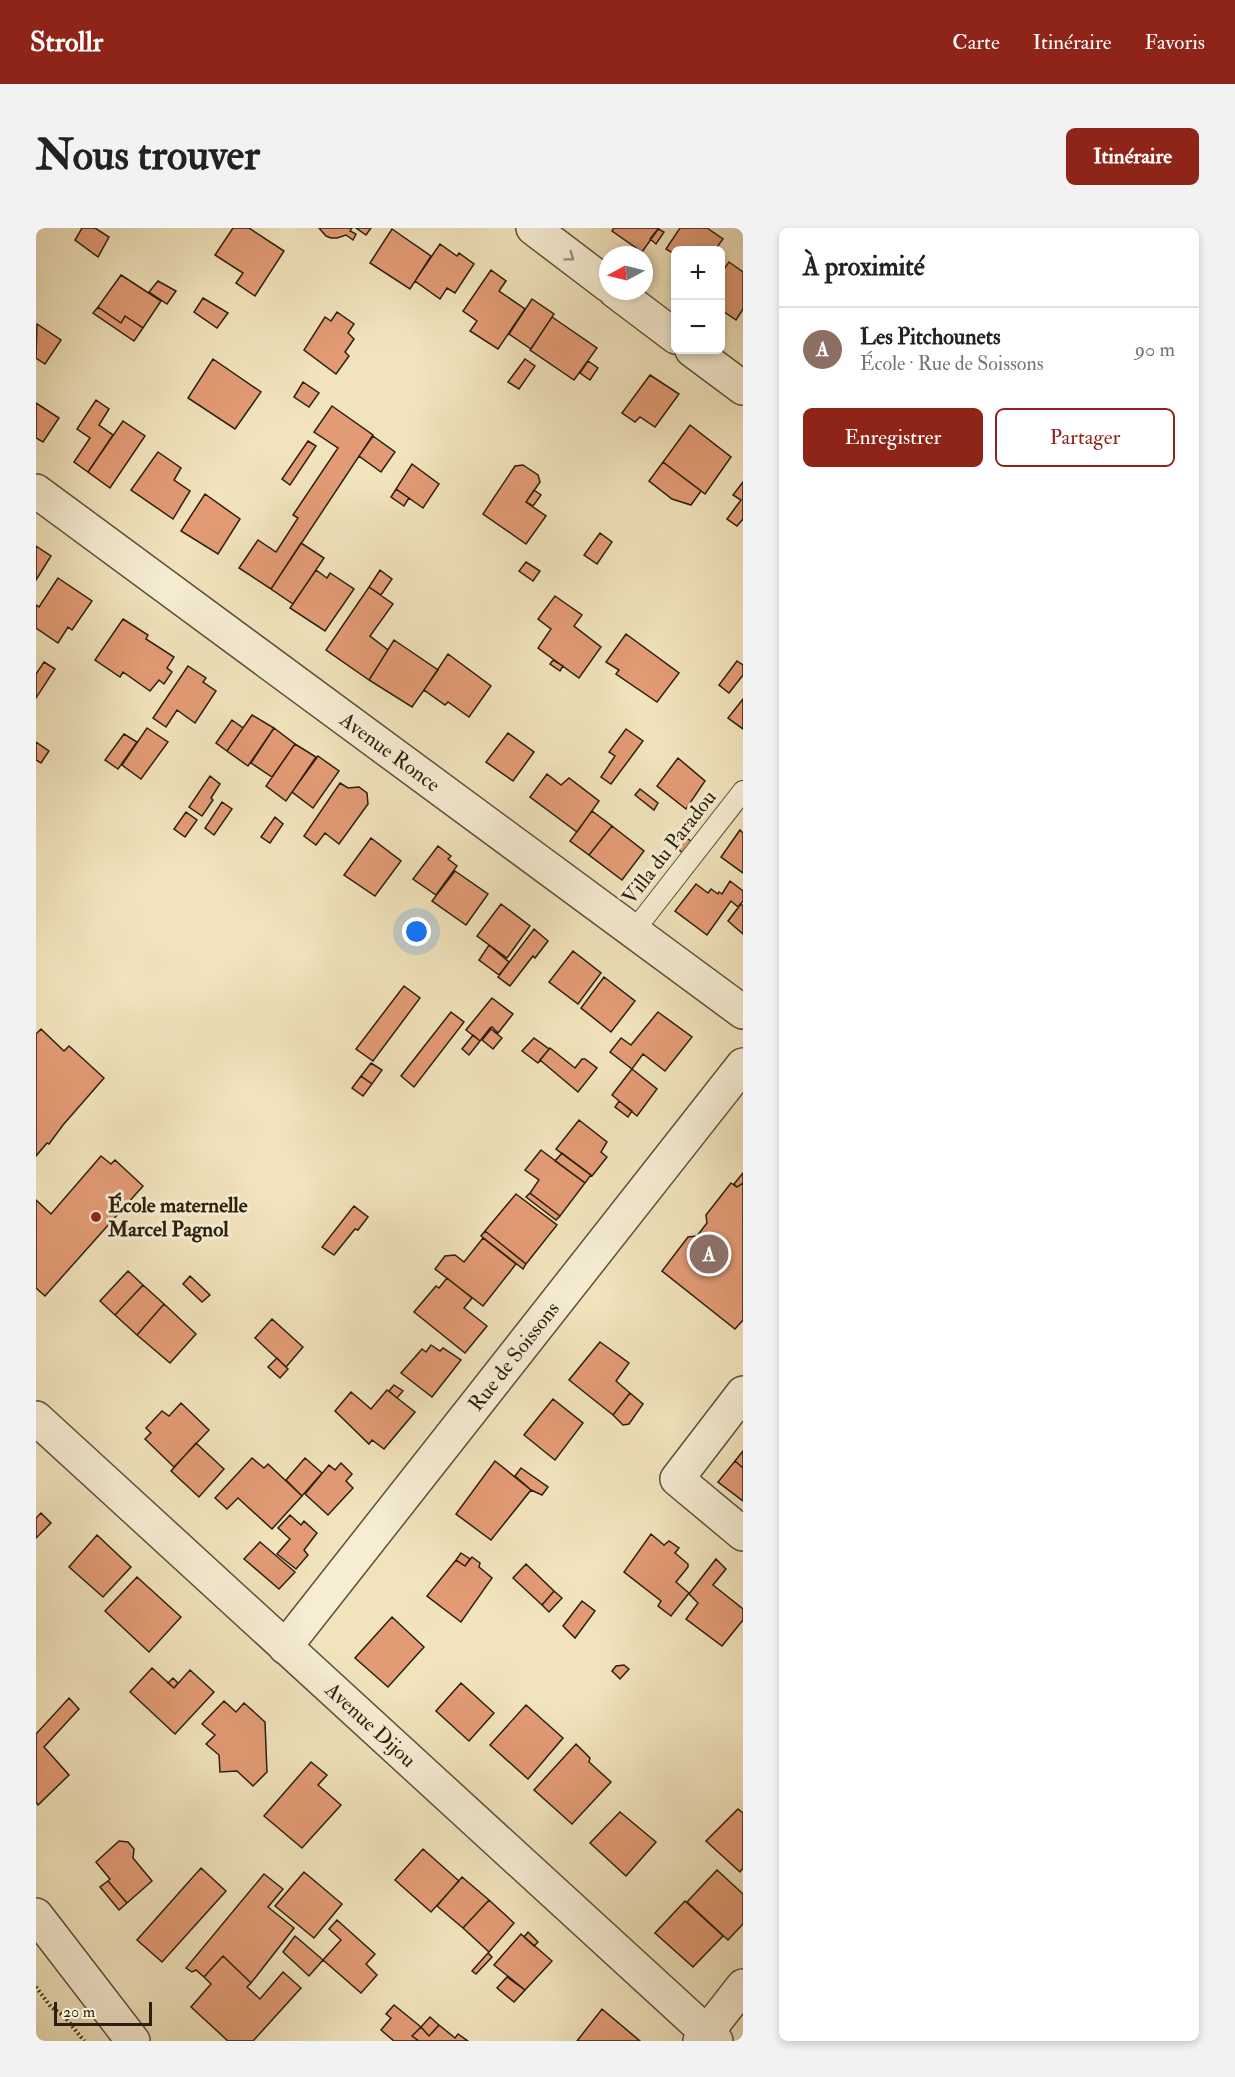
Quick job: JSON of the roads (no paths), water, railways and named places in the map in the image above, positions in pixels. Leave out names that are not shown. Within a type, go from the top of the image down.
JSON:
[{"type":"street","points":[[533,228],[599,278]]},
{"type":"street","points":[[627,300],[671,334]]},
{"type":"street","points":[[697,354],[743,388]]},
{"type":"street","name":"Avenue Ronce","points":[[36,491],[743,1012]]},
{"type":"street","name":"Rue de Soissons","points":[[285,1647],[743,1065]]},
{"type":"street","points":[[743,1393],[676,1479],[743,1534]]},
{"type":"street","name":"Avenue Dijou","points":[[36,1418],[707,2038]]},
{"type":"street","points":[[36,1915],[133,2041]]},
{"type":"street","points":[[707,2038],[743,1986]]},
{"type":"lane","name":"Villa du Paradou","points":[[633,932],[743,791]]},
{"type":"place","name":"École maternelle Marcel Pagnol","points":[[96,1217]]},
{"type":"place","name":"Les Pitchounets","points":[[709,1254]]}]
